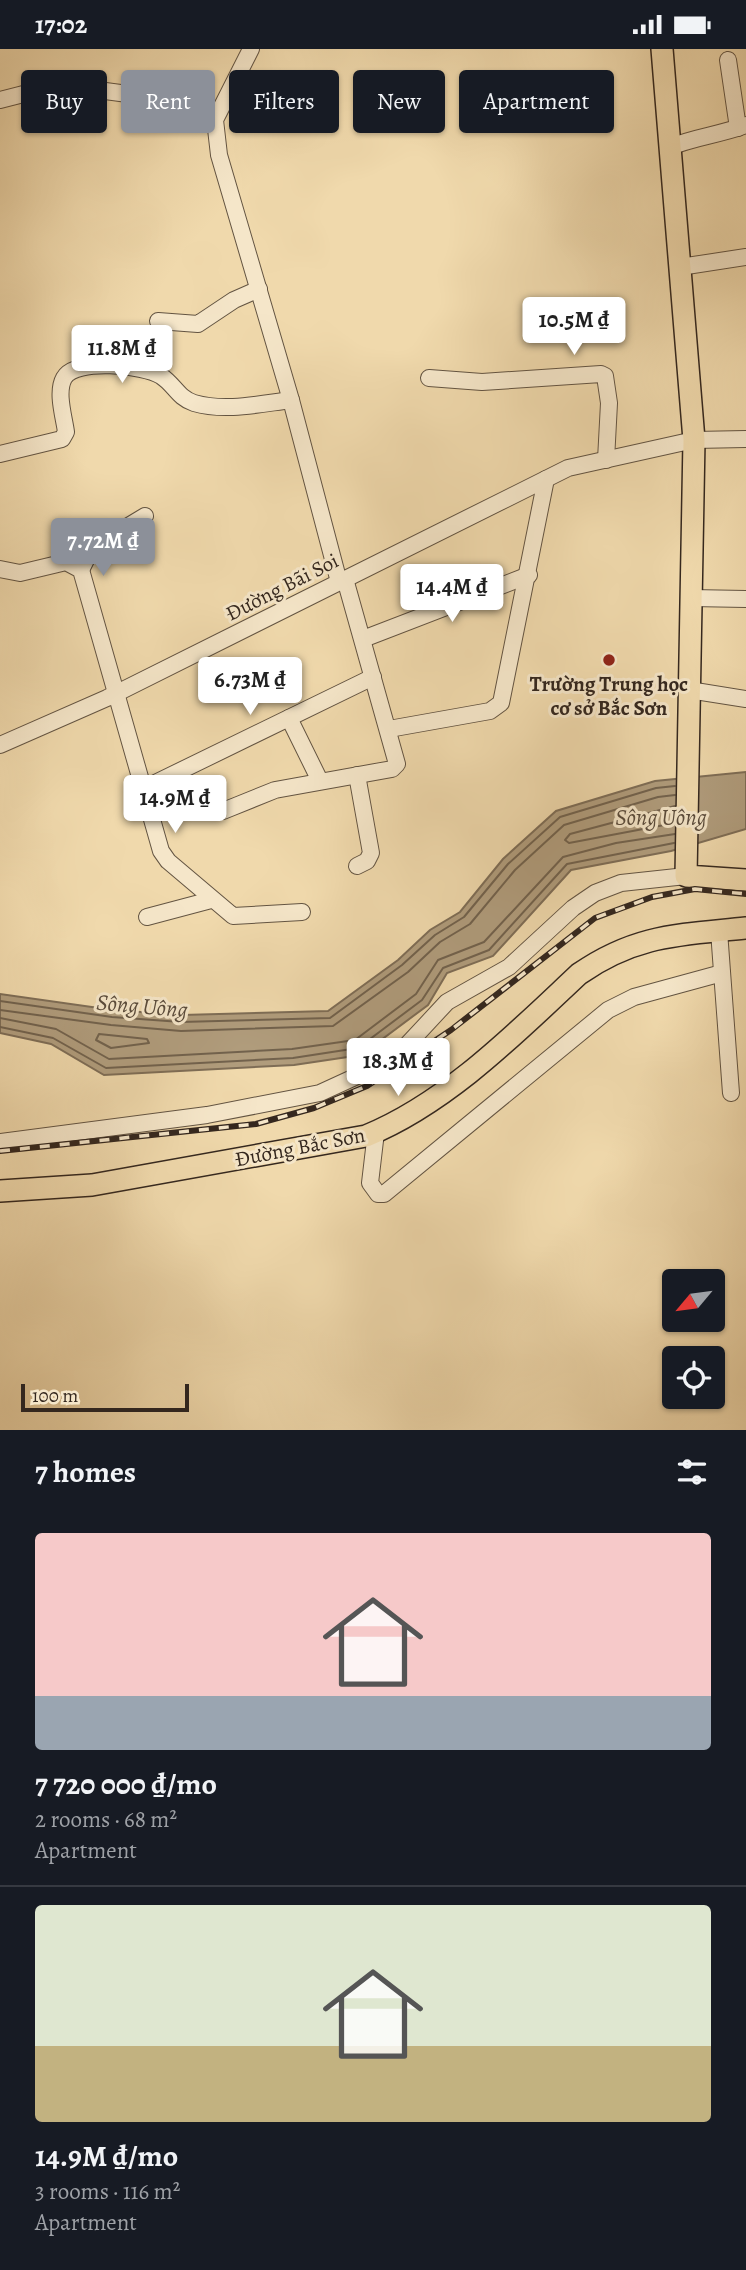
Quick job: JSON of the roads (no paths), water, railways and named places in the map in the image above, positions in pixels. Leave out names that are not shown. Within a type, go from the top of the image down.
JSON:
[{"type":"main road","points":[[662,49],[694,440],[686,871],[746,880]]},
{"type":"main road","name":"Đường Bắc Sơn","points":[[0,1191],[92,1185],[376,1132],[399,1123],[447,1089],[579,974],[602,958],[657,937],[746,928]]},
{"type":"street","points":[[223,811],[259,795],[396,767],[398,761],[342,580],[219,155],[215,120],[251,49]]},
{"type":"street","points":[[668,148],[742,127],[728,60]]},
{"type":"street","points":[[0,100],[68,86],[121,93]]},
{"type":"street","points":[[680,267],[746,257]]},
{"type":"street","points":[[158,321],[198,324],[234,300],[259,289]]},
{"type":"street","points":[[0,454],[62,439],[66,432],[62,383],[67,374],[76,369],[142,368],[163,377],[185,399],[207,405],[235,407],[291,400]]},
{"type":"street","points":[[429,378],[482,381],[601,374],[605,376],[609,393],[606,460]]},
{"type":"street","name":"Đường Bãi Soi","points":[[0,745],[118,692],[568,468],[694,440],[746,439]]},
{"type":"street","points":[[389,729],[490,711],[501,703],[529,575],[546,479]]},
{"type":"street","points":[[80,570],[92,548],[145,516]]},
{"type":"street","points":[[0,569],[20,573],[66,562],[80,570],[118,692],[163,856],[228,913],[240,917],[302,912]]},
{"type":"street","points":[[362,639],[529,575]]},
{"type":"street","points":[[691,598],[746,599]]},
{"type":"street","points":[[143,789],[373,677]]},
{"type":"street","points":[[690,690],[746,699]]},
{"type":"street","points":[[289,718],[320,781]]},
{"type":"street","points":[[356,866],[367,861],[370,853],[357,775]]},
{"type":"street","points":[[0,1142],[207,1115],[320,1093],[343,1084],[382,1065],[407,1045],[447,1002],[509,967],[573,908],[596,893],[621,883],[686,871]]},
{"type":"street","points":[[147,917],[212,900]]},
{"type":"street","points":[[719,931],[731,1093]]},
{"type":"street","points":[[376,1132],[370,1183],[378,1194],[384,1194],[608,1010],[634,996],[722,973]]},
{"type":"water","name":"Sông Uông","points":[[746,772],[746,829],[671,851],[571,870],[493,956],[447,973],[428,1005],[361,1055],[294,1065],[104,1075],[51,1044],[0,1033],[0,994],[113,1010],[182,1015],[328,1011],[398,960],[430,930],[460,912],[503,859],[556,811],[655,781]]},
{"type":"railway","points":[[0,1151],[256,1124],[314,1108],[367,1086],[451,1030],[595,918],[652,897],[695,889],[746,894]]},
{"type":"place","name":"Trường Trung học cơ sở Bắc Sơn","points":[[609,660]]}]
